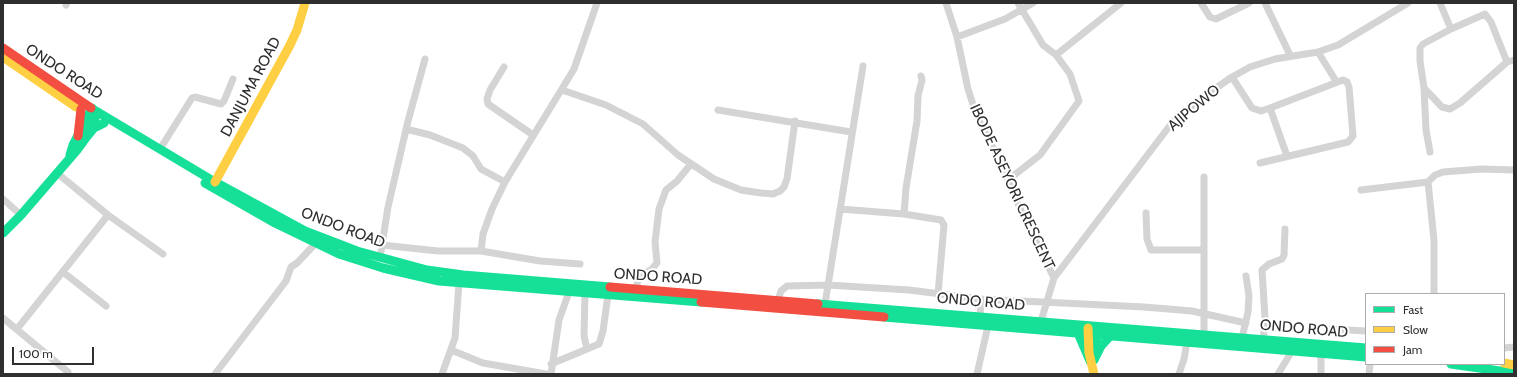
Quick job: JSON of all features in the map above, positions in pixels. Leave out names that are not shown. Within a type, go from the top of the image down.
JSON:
[{"type":"main road","name":"DANJUMA ROAD","points":[[215,182],[290,44],[297,30],[305,3]]},
{"type":"main road","name":"ONDO ROAD","points":[[3,48],[94,113],[160,149],[215,182],[244,202],[312,234],[380,258],[442,273],[636,289],[703,298],[988,326],[1078,333],[1093,330],[1242,338],[1292,351],[1365,357]]},
{"type":"main road","name":"ONDO ROAD","points":[[3,57],[81,109],[94,113],[104,123],[315,244],[339,254],[417,277],[459,283],[608,295],[778,300],[1041,321],[1093,330],[1111,335],[1187,342],[1365,348]]},
{"type":"main road","points":[[81,109],[81,137]]},
{"type":"main road","points":[[3,233],[21,215],[70,157],[94,113]]},
{"type":"main road","points":[[81,137],[104,123]]},
{"type":"main road","points":[[1092,365],[1093,330]]},
{"type":"main road","points":[[1078,333],[1092,365]]},
{"type":"main road","points":[[1092,365],[1111,335]]},
{"type":"main road","points":[[1458,365],[1514,373]]},
{"type":"street","points":[[481,251],[483,234],[492,209],[505,182],[532,135],[562,90],[580,56],[597,3]]},
{"type":"street","name":"IBODE ASEYORI CRESCENT","points":[[946,3],[957,37],[974,107],[1054,278]]},
{"type":"street","points":[[1008,180],[1040,155],[1079,103],[1079,97],[1070,74],[1056,55],[1043,45],[1018,3]]},
{"type":"street","points":[[957,37],[1005,19],[1033,3]]},
{"type":"street","points":[[1056,55],[1121,3]]},
{"type":"street","points":[[1200,3],[1210,17],[1216,19],[1249,3]]},
{"type":"street","points":[[1265,3],[1290,55]]},
{"type":"street","name":"AJIPOWO","points":[[1041,321],[1054,278],[1168,128],[1203,97],[1232,77],[1250,67],[1290,55],[1318,52],[1338,45],[1408,3]]},
{"type":"street","points":[[1440,3],[1451,29]]},
{"type":"street","points":[[1424,88],[1442,107],[1450,109],[1511,61],[1491,22],[1485,14],[1451,29],[1423,44],[1420,48],[1426,130],[1430,152]]},
{"type":"street","points":[[1318,52],[1336,81]]},
{"type":"street","points":[[380,258],[388,207],[406,129],[425,59]]},
{"type":"street","points":[[825,304],[851,132],[863,66]]},
{"type":"street","points":[[504,67],[490,90],[487,99],[488,104],[491,108],[532,135]]},
{"type":"street","points":[[904,214],[906,188],[917,121],[918,96],[922,76]]},
{"type":"street","points":[[1232,77],[1252,108],[1261,111],[1336,81],[1343,80],[1347,82],[1349,87],[1352,130],[1351,139],[1348,142],[1260,163]]},
{"type":"street","points":[[160,149],[192,98],[195,97],[221,104],[224,101],[233,79]]},
{"type":"street","points":[[562,90],[624,113],[643,124],[691,164],[714,179],[741,190],[773,194],[780,191],[787,179],[795,121]]},
{"type":"street","points":[[1270,108],[1287,156]]},
{"type":"street","points":[[718,110],[795,121],[851,132]]},
{"type":"street","points":[[406,129],[430,135],[463,148],[470,152],[481,169],[505,182]]},
{"type":"street","points":[[636,289],[639,276],[651,270],[657,263],[655,242],[659,209],[666,190],[677,181],[691,164]]},
{"type":"street","points":[[1361,190],[1428,182],[1435,175],[1443,172],[1481,169],[1514,170]]},
{"type":"street","points":[[56,173],[108,215],[163,254]]},
{"type":"street","points":[[1204,177],[1204,335]]},
{"type":"street","points":[[1428,182],[1434,240],[1434,293]]},
{"type":"street","points":[[3,199],[21,215]]},
{"type":"street","points":[[840,209],[904,214],[941,220],[944,222],[938,294]]},
{"type":"street","points":[[1146,213],[1147,239],[1151,250],[1204,250]]},
{"type":"street","points":[[17,329],[108,215]]},
{"type":"street","points":[[1263,344],[1265,318],[1262,270],[1269,264],[1282,259],[1284,255],[1285,229]]},
{"type":"street","points":[[215,374],[286,281],[291,267],[297,263],[315,244]]},
{"type":"street","points":[[382,245],[438,252],[481,251],[540,261],[580,264]]},
{"type":"street","points":[[63,272],[106,306]]},
{"type":"street","points":[[1242,338],[1246,323],[1249,296],[1246,276]]},
{"type":"street","points":[[442,374],[451,350],[457,325],[459,283]]},
{"type":"street","points":[[778,300],[781,291],[787,286],[828,285],[981,299],[1144,307],[1205,314],[1246,323]]},
{"type":"street","points":[[551,374],[551,364],[559,320],[569,292]]},
{"type":"street","points":[[585,293],[584,336],[587,349]]},
{"type":"street","points":[[551,364],[599,344],[601,340],[608,295]]},
{"type":"street","points":[[980,317],[981,299]]},
{"type":"street","points":[[3,318],[68,372]]},
{"type":"street","points":[[977,374],[988,326]]},
{"type":"street","points":[[1329,329],[1365,331]]},
{"type":"street","points":[[1179,374],[1184,360],[1187,342]]},
{"type":"street","points":[[451,350],[502,371],[546,374]]},
{"type":"street","points":[[1278,374],[1292,351]]},
{"type":"street","points":[[1321,353],[1321,374]]},
{"type":"traffic: fast","points":[[91,108],[215,182],[305,231],[357,251],[427,270],[463,275],[610,287]]},
{"type":"traffic: fast","points":[[70,155],[73,145],[92,108]]},
{"type":"traffic: fast","points":[[3,233],[21,215],[77,150],[85,139],[98,112]]},
{"type":"traffic: fast","points":[[85,139],[94,128],[104,123]]},
{"type":"traffic: fast","points":[[205,183],[275,223],[339,254],[383,268],[439,281],[701,302]]},
{"type":"traffic: fast","points":[[818,304],[1365,348]]},
{"type":"traffic: fast","points":[[884,317],[1365,357]]},
{"type":"traffic: fast","points":[[1094,358],[1097,329]]},
{"type":"traffic: fast","points":[[1078,333],[1090,361]]},
{"type":"traffic: fast","points":[[1094,360],[1101,346],[1111,335]]},
{"type":"traffic: fast","points":[[1458,365],[1514,373]]},
{"type":"traffic: slow","points":[[215,182],[290,45],[297,30],[305,3]]},
{"type":"traffic: slow","points":[[3,57],[76,107]]},
{"type":"traffic: slow","points":[[1088,328],[1089,353],[1094,374]]},
{"type":"traffic: slow","points":[[1505,363],[1514,365]]},
{"type":"traffic: jam","points":[[3,48],[91,108]]},
{"type":"traffic: jam","points":[[78,136],[81,109]]},
{"type":"traffic: jam","points":[[610,287],[818,304]]},
{"type":"traffic: jam","points":[[701,302],[884,317]]}]
